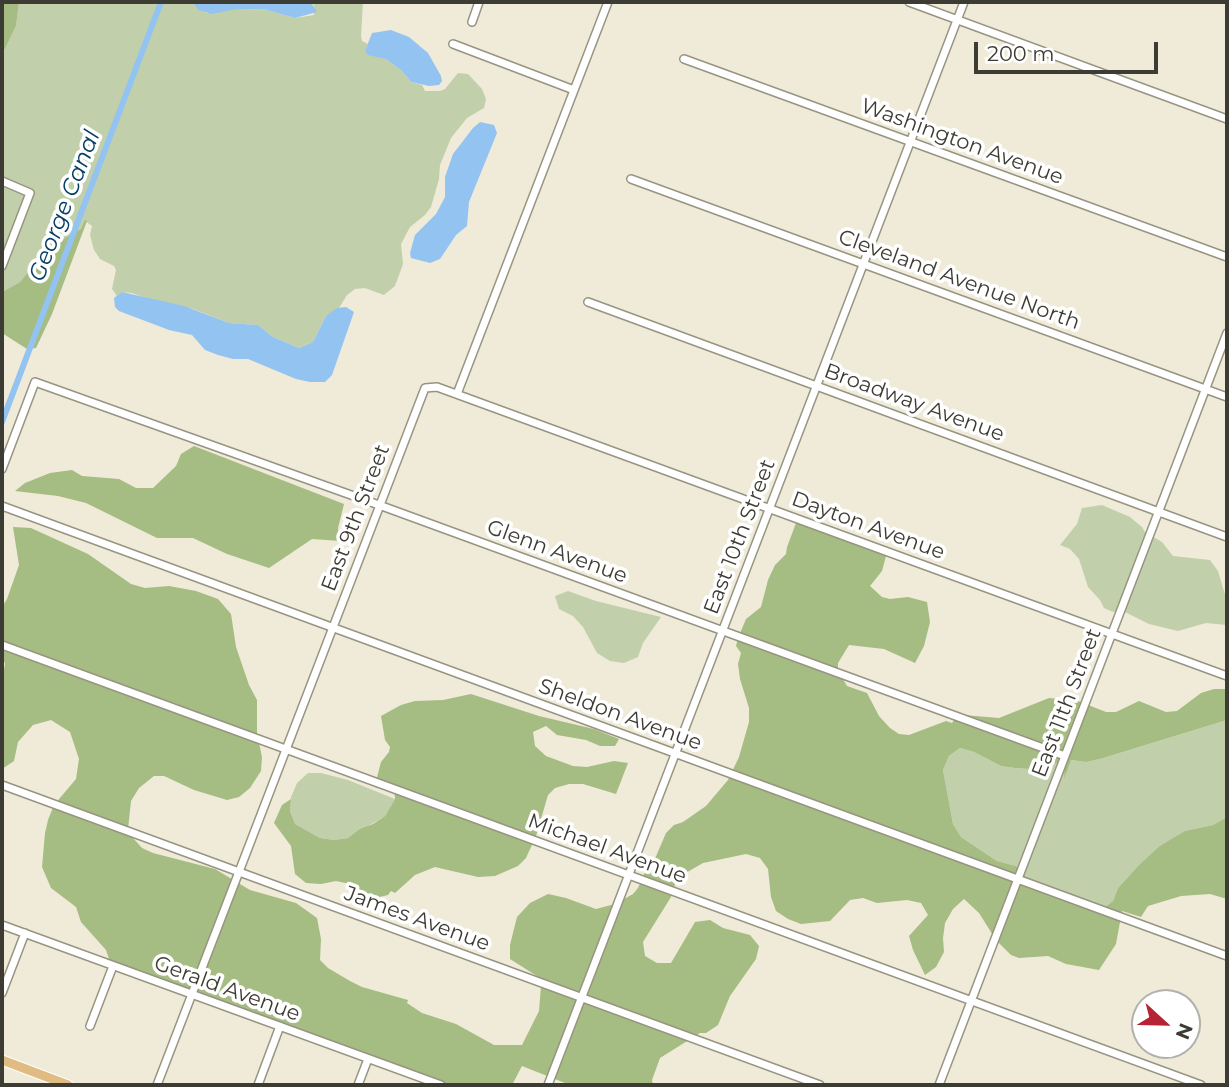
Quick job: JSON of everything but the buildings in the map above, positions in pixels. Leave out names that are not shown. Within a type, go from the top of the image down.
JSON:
[{"type":"main road","points":[[2,1060],[68,1085]]},
{"type":"street","points":[[472,22],[479,2]]},
{"type":"street","points":[[457,394],[608,2]]},
{"type":"street","points":[[909,2],[1227,119]]},
{"type":"street","name":"East 10th Street","points":[[548,1085],[964,2]]},
{"type":"street","points":[[453,44],[574,90]]},
{"type":"street","name":"Washington Avenue","points":[[684,59],[1227,257]]},
{"type":"street","name":"Cleveland Avenue North","points":[[631,179],[1227,397]]},
{"type":"street","points":[[2,181],[30,193],[2,266]]},
{"type":"street","name":"Broadway Avenue","points":[[589,302],[1227,537]]},
{"type":"street","name":"East 11th Street","points":[[939,1085],[1227,333]]},
{"type":"street","name":"Glenn Avenue","points":[[2,470],[35,382],[1065,756]]},
{"type":"street","name":"East 9th Street","points":[[157,1085],[425,388],[437,387],[457,394]]},
{"type":"street","name":"Dayton Avenue","points":[[457,394],[1227,676]]},
{"type":"street","name":"Sheldon Avenue","points":[[2,506],[1227,956]]},
{"type":"street","name":"Michael Avenue","points":[[2,646],[1201,1085]]},
{"type":"street","name":"James Avenue","points":[[2,785],[820,1085]]},
{"type":"street","name":"Gerald Avenue","points":[[2,925],[441,1085]]},
{"type":"street","points":[[2,993],[25,933]]},
{"type":"street","points":[[90,1026],[113,965]]},
{"type":"street","points":[[258,1085],[280,1026]]},
{"type":"street","points":[[358,1085],[368,1059]]},
{"type":"green space","points":[[2,2],[19,2],[16,26],[2,55]]},
{"type":"green space","points":[[19,2],[193,2],[198,9],[207,13],[263,9],[295,18],[314,15],[314,5],[311,2],[363,2],[361,36],[362,41],[368,44],[365,51],[386,59],[411,82],[422,85],[425,91],[440,91],[445,89],[458,73],[468,74],[482,89],[486,99],[484,108],[467,118],[451,138],[440,165],[431,207],[410,227],[401,244],[403,264],[395,286],[384,295],[365,288],[355,289],[347,295],[339,308],[326,316],[313,342],[299,348],[273,337],[258,325],[229,323],[193,309],[132,293],[122,292],[117,296],[112,289],[116,270],[114,266],[100,259],[94,250],[90,235],[92,226],[85,221],[82,229],[46,249],[20,282],[2,292],[2,55],[16,26]]},
{"type":"green space","points":[[85,220],[87,221],[52,314],[36,348],[27,349],[2,333],[2,292],[20,282],[46,249],[81,229]]},
{"type":"green space","points":[[194,446],[344,504],[338,528],[340,541],[312,539],[269,568],[227,554],[193,538],[157,538],[86,503],[58,496],[15,491],[25,483],[50,473],[72,470],[82,476],[119,479],[136,488],[153,488],[176,466],[181,454]]},
{"type":"green space","points":[[1102,505],[1130,517],[1145,532],[1162,542],[1173,556],[1210,560],[1218,571],[1227,601],[1227,625],[1206,623],[1178,631],[1149,624],[1121,610],[1113,612],[1104,608],[1088,587],[1079,559],[1070,549],[1060,545],[1077,524],[1082,508]]},
{"type":"green space","points":[[796,523],[886,556],[882,571],[870,586],[882,597],[908,597],[927,602],[930,622],[924,646],[915,663],[884,649],[849,645],[838,663],[838,671],[847,686],[867,693],[879,716],[899,734],[909,735],[946,721],[952,723],[956,717],[964,715],[999,718],[1049,698],[1078,701],[1106,712],[1116,712],[1139,701],[1166,712],[1177,711],[1201,693],[1227,689],[1227,720],[1100,759],[1086,762],[1071,760],[1064,779],[1065,767],[1060,762],[1029,769],[1015,768],[1001,766],[960,748],[949,756],[943,770],[953,824],[961,837],[997,861],[1016,866],[1026,878],[1104,908],[1113,901],[1118,888],[1160,846],[1185,831],[1213,825],[1227,817],[1227,899],[1210,894],[1181,896],[1148,906],[1141,917],[1122,911],[1116,944],[1099,970],[1066,964],[1048,956],[1019,958],[1011,955],[996,940],[979,913],[964,899],[953,909],[945,923],[944,952],[936,967],[925,975],[909,936],[928,915],[921,903],[907,900],[877,903],[863,898],[850,900],[830,921],[801,924],[776,911],[771,897],[768,869],[760,858],[746,854],[703,863],[677,878],[671,897],[643,942],[645,956],[657,963],[671,963],[695,922],[710,920],[723,928],[750,935],[759,946],[756,959],[730,996],[718,1025],[660,1058],[652,1080],[653,1085],[565,1085],[522,1066],[512,1085],[440,1085],[111,965],[106,950],[81,922],[76,907],[51,888],[42,867],[48,820],[54,805],[76,779],[79,759],[70,732],[51,720],[33,725],[18,742],[14,761],[2,769],[2,681],[5,664],[2,654],[2,607],[19,565],[13,527],[31,528],[88,554],[131,584],[145,588],[169,586],[218,599],[231,614],[236,647],[257,700],[261,771],[250,788],[239,797],[227,800],[194,790],[164,776],[154,776],[139,788],[131,801],[128,829],[132,837],[142,848],[153,853],[215,869],[250,890],[296,903],[317,918],[321,939],[320,960],[350,981],[408,1000],[407,1003],[422,1013],[456,1024],[494,1045],[522,1045],[539,1011],[541,986],[540,978],[510,959],[510,945],[517,917],[530,903],[548,894],[596,909],[615,904],[633,894],[648,865],[654,861],[666,833],[674,825],[706,806],[728,780],[739,757],[749,722],[749,708],[738,664],[741,653],[736,646],[738,638],[746,619],[761,607],[768,580],[775,565],[786,554]]},
{"type":"green space","points":[[568,591],[661,617],[643,643],[638,657],[624,663],[610,661],[597,653],[583,627],[573,616],[559,609],[555,596]]},
{"type":"green space","points":[[471,694],[539,716],[594,729],[619,739],[615,746],[600,746],[586,740],[557,735],[546,726],[533,732],[535,746],[546,756],[573,766],[587,767],[614,761],[628,763],[616,794],[583,784],[555,788],[548,795],[536,836],[526,858],[518,866],[495,876],[478,877],[435,867],[415,875],[395,893],[391,891],[388,895],[375,898],[350,884],[336,881],[306,883],[295,874],[291,846],[274,823],[282,805],[291,799],[290,811],[295,824],[320,838],[348,838],[373,824],[385,816],[395,799],[394,788],[376,781],[381,762],[390,747],[385,740],[381,716],[415,701],[443,700]]},
{"type":"green space","points":[[1227,720],[1227,817],[1213,825],[1185,831],[1138,866],[1118,888],[1113,901],[1104,908],[1026,878],[1016,866],[997,861],[961,837],[953,824],[943,770],[949,756],[960,748],[1001,766],[1029,769],[1060,762],[1065,767],[1071,760],[1086,762],[1100,759]]},
{"type":"green space","points":[[308,773],[321,773],[348,780],[395,799],[385,816],[348,838],[320,838],[295,824],[290,811],[291,797],[297,783]]},
{"type":"water","points":[[193,2],[311,2],[317,12],[295,18],[263,9],[231,10],[212,14],[198,10]]},
{"type":"water","points":[[391,30],[409,37],[428,53],[441,76],[439,85],[411,82],[386,59],[368,55],[365,51],[372,33]]},
{"type":"water","points":[[480,122],[494,125],[497,133],[469,202],[467,226],[456,235],[440,259],[430,263],[411,258],[415,235],[436,214],[445,197],[445,177],[453,154]]},
{"type":"water","points":[[122,292],[184,306],[229,323],[258,325],[273,337],[299,348],[313,342],[326,316],[337,308],[346,307],[354,312],[332,375],[325,382],[310,382],[248,359],[218,355],[205,350],[192,335],[169,330],[119,311],[115,307],[114,298]]},
{"type":"waterway","name":"George Canal","points":[[2,422],[161,2]]}]
